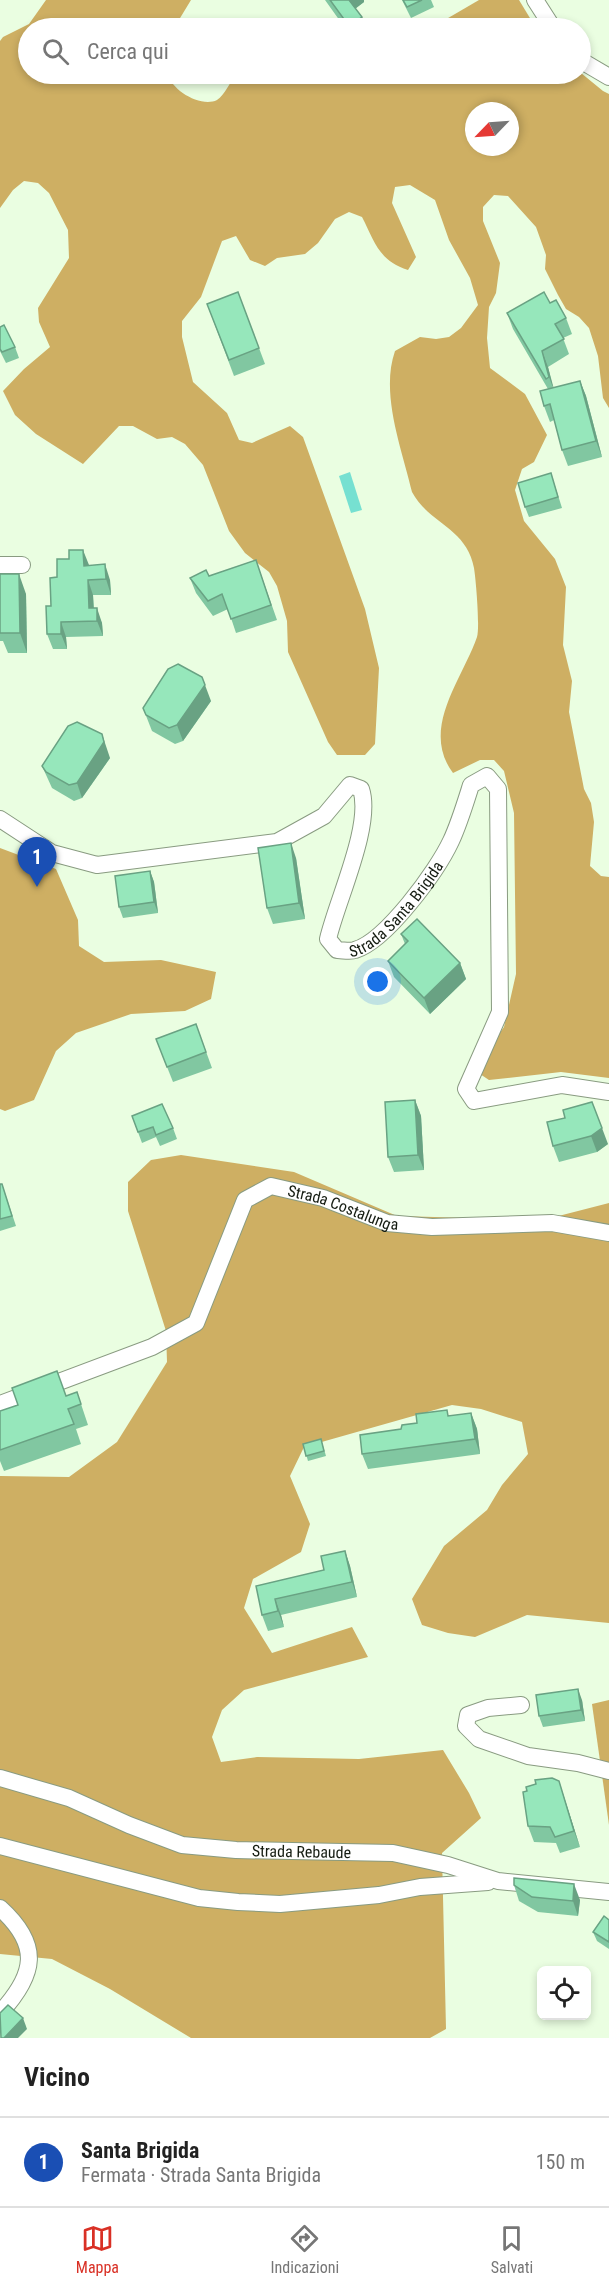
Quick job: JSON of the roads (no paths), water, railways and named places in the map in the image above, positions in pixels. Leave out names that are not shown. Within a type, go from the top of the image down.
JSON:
[{"type":"street","points":[[535,0],[547,18]]},
{"type":"street","points":[[591,66],[609,77]]},
{"type":"street","points":[[0,565],[22,565]]},
{"type":"street","name":"Strada Santa Brigida","points":[[0,819],[52,853],[97,865],[277,842],[324,816],[350,785],[361,789],[365,801],[352,865],[328,939],[337,950],[353,951],[370,944],[395,920],[423,886],[451,842],[471,785],[487,776],[498,789],[500,1012],[466,1089],[474,1101],[562,1085],[609,1092]]},
{"type":"street","name":"Strada Costalunga","points":[[0,1404],[152,1347],[196,1323],[245,1200],[271,1186],[323,1198],[387,1223],[432,1227],[552,1222],[609,1233]]},
{"type":"street","points":[[521,1705],[488,1708],[468,1715],[466,1726],[478,1739],[528,1756],[578,1763],[609,1771]]},
{"type":"street","name":"Strada Rebaude","points":[[0,1778],[69,1798],[129,1825],[182,1845],[236,1850],[393,1853],[447,1865],[498,1881],[609,1892]]},
{"type":"street","points":[[0,1846],[181,1894],[238,1902],[280,1904],[379,1895],[420,1887],[498,1881]]},
{"type":"street","points":[[0,1908],[19,1929],[25,1940],[30,1964],[18,1993],[0,2013]]},
{"type":"water","points":[[350,472],[362,510],[351,513],[339,476]]},
{"type":"place","name":"Santa Brigida","points":[[37,887]]}]
